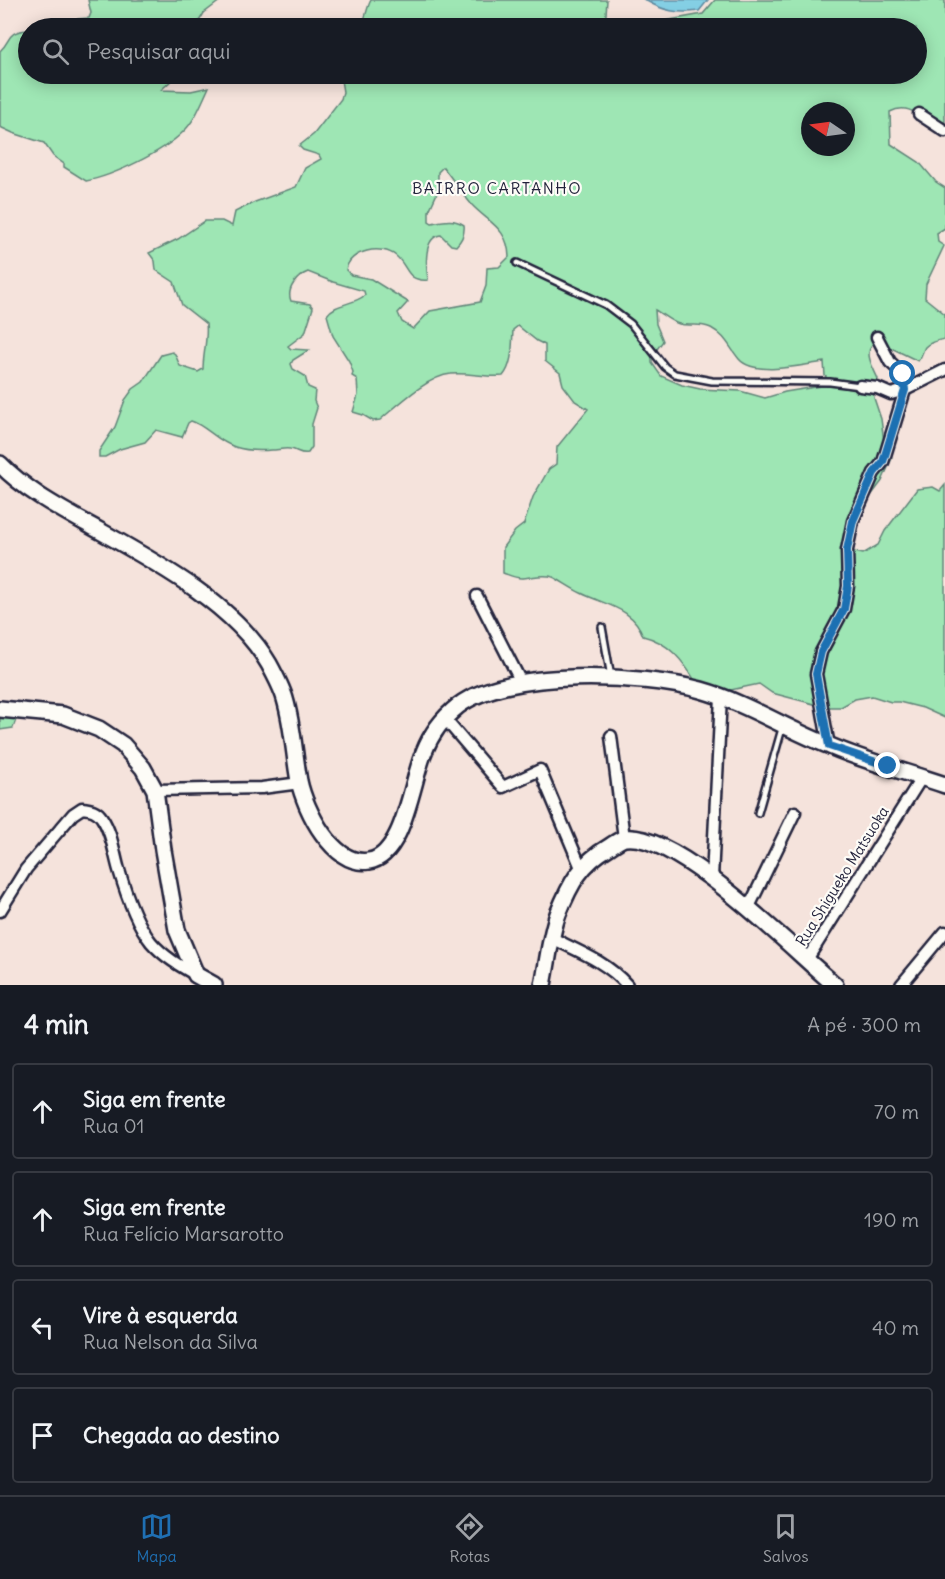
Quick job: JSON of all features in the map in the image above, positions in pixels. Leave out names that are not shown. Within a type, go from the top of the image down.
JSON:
[{"type":"street","points":[[919,114],[945,131]]},
{"type":"street","points":[[829,746],[816,674],[821,652],[844,609],[848,586],[847,550],[853,521],[874,473],[883,462],[905,390],[903,374],[890,362],[878,337]]},
{"type":"street","points":[[860,386],[877,388],[891,394],[905,390],[945,370]]},
{"type":"street","points":[[0,464],[54,506],[150,560],[215,604],[243,629],[269,663],[285,698],[297,754],[300,783],[317,825],[334,848],[352,859],[370,861],[387,852],[399,831],[422,755],[432,734],[445,718],[459,705],[477,695],[521,682],[611,678],[663,682],[700,690],[784,724],[829,746],[945,785]]},
{"type":"street","points":[[477,596],[521,682]]},
{"type":"street","points":[[712,878],[721,697]]},
{"type":"street","points":[[0,709],[63,715],[99,729],[123,745],[143,768],[156,790],[163,850],[177,930],[196,975]]},
{"type":"street","points":[[445,718],[503,787],[540,770],[582,870]]},
{"type":"street","points":[[611,736],[624,838]]},
{"type":"street","name":"Rua Shigueko Matsuoka","points":[[806,961],[922,777]]},
{"type":"street","points":[[156,790],[262,788],[300,783]]},
{"type":"street","points":[[0,911],[26,869],[73,814],[82,808],[93,809],[101,816],[110,833],[131,903],[151,941],[169,959],[214,985]]},
{"type":"street","points":[[748,909],[795,812]]},
{"type":"street","points":[[543,985],[552,938],[566,894],[591,857],[624,838],[656,844],[671,851],[712,878],[835,985]]},
{"type":"street","points":[[901,985],[945,932]]},
{"type":"street","points":[[552,938],[597,960],[617,974],[627,985]]},
{"type":"lane","points":[[517,263],[606,305],[631,324],[666,367],[675,374],[712,381],[830,382],[860,386]]},
{"type":"lane","points":[[602,627],[611,678]]},
{"type":"lane","points":[[758,813],[784,724]]},
{"type":"green space","points":[[88,0],[221,0],[201,18],[89,18],[91,13]]},
{"type":"green space","points":[[371,0],[607,0],[606,18],[365,18]]},
{"type":"green space","points":[[715,0],[945,0],[945,123],[934,125],[908,110],[890,112],[891,144],[919,162],[936,182],[945,188],[945,228],[937,233],[938,242],[944,246],[926,284],[925,298],[945,314],[945,339],[927,345],[918,361],[879,342],[874,342],[871,346],[870,360],[878,379],[873,391],[874,398],[881,419],[885,449],[892,458],[882,481],[853,520],[846,550],[863,554],[878,545],[885,531],[917,489],[933,487],[940,491],[945,485],[945,718],[923,708],[872,696],[855,699],[841,707],[825,707],[772,693],[759,684],[726,691],[697,684],[675,654],[661,643],[643,636],[633,619],[618,608],[578,591],[553,577],[519,578],[503,573],[503,547],[515,531],[524,524],[533,497],[549,469],[556,464],[557,447],[588,409],[575,401],[563,385],[560,373],[545,361],[545,345],[518,326],[513,330],[510,360],[503,376],[451,374],[442,376],[423,385],[380,420],[373,421],[353,412],[358,395],[357,379],[352,376],[349,361],[333,336],[327,315],[335,308],[361,298],[365,295],[364,291],[308,272],[300,277],[291,288],[290,296],[291,301],[310,304],[313,308],[305,333],[288,346],[291,349],[309,350],[293,360],[291,364],[293,369],[305,376],[308,387],[315,390],[314,401],[317,408],[312,424],[312,447],[308,453],[288,449],[258,451],[229,445],[191,421],[182,437],[156,430],[145,442],[120,449],[105,457],[99,457],[99,451],[115,427],[125,400],[133,389],[143,382],[161,355],[172,352],[180,366],[198,372],[203,369],[206,324],[182,305],[174,282],[156,270],[155,261],[149,253],[178,239],[205,221],[222,221],[232,226],[235,212],[296,187],[305,168],[321,159],[319,155],[303,150],[299,146],[314,134],[341,99],[342,84],[927,84],[927,18],[681,18],[703,14]],"holes":[[[443,167],[472,205],[497,227],[505,239],[509,257],[499,267],[487,268],[486,286],[480,302],[430,311],[413,329],[402,322],[398,313],[408,302],[371,279],[351,275],[346,270],[348,263],[359,254],[383,250],[396,256],[416,279],[428,280],[427,253],[431,241],[441,235],[451,245],[456,246],[464,231],[464,225],[456,221],[432,223],[429,221],[429,211],[438,191],[438,172]],[[655,310],[679,324],[702,325],[711,328],[724,338],[739,359],[756,367],[767,369],[824,362],[825,376],[834,384],[785,392],[765,398],[740,391],[700,389],[682,385],[661,376],[652,363],[652,356],[663,341],[656,324]]]},
{"type":"green space","points":[[18,32],[18,84],[168,84],[161,90],[191,91],[209,87],[191,122],[174,140],[137,162],[110,174],[86,181],[64,167],[64,164],[53,156],[44,143],[0,127],[0,51]]},
{"type":"green space","points":[[0,715],[17,717],[13,728],[0,730]]},
{"type":"water","points":[[645,0],[708,0],[699,11],[684,12],[664,9]]},
{"type":"district","name":"BAIRRO CARTANHO","points":[[497,188]]},
{"type":"route","points":[[888,766],[829,746],[816,674],[821,652],[844,609],[848,586],[847,550],[853,521],[874,473],[883,462],[905,390],[903,374]]}]
